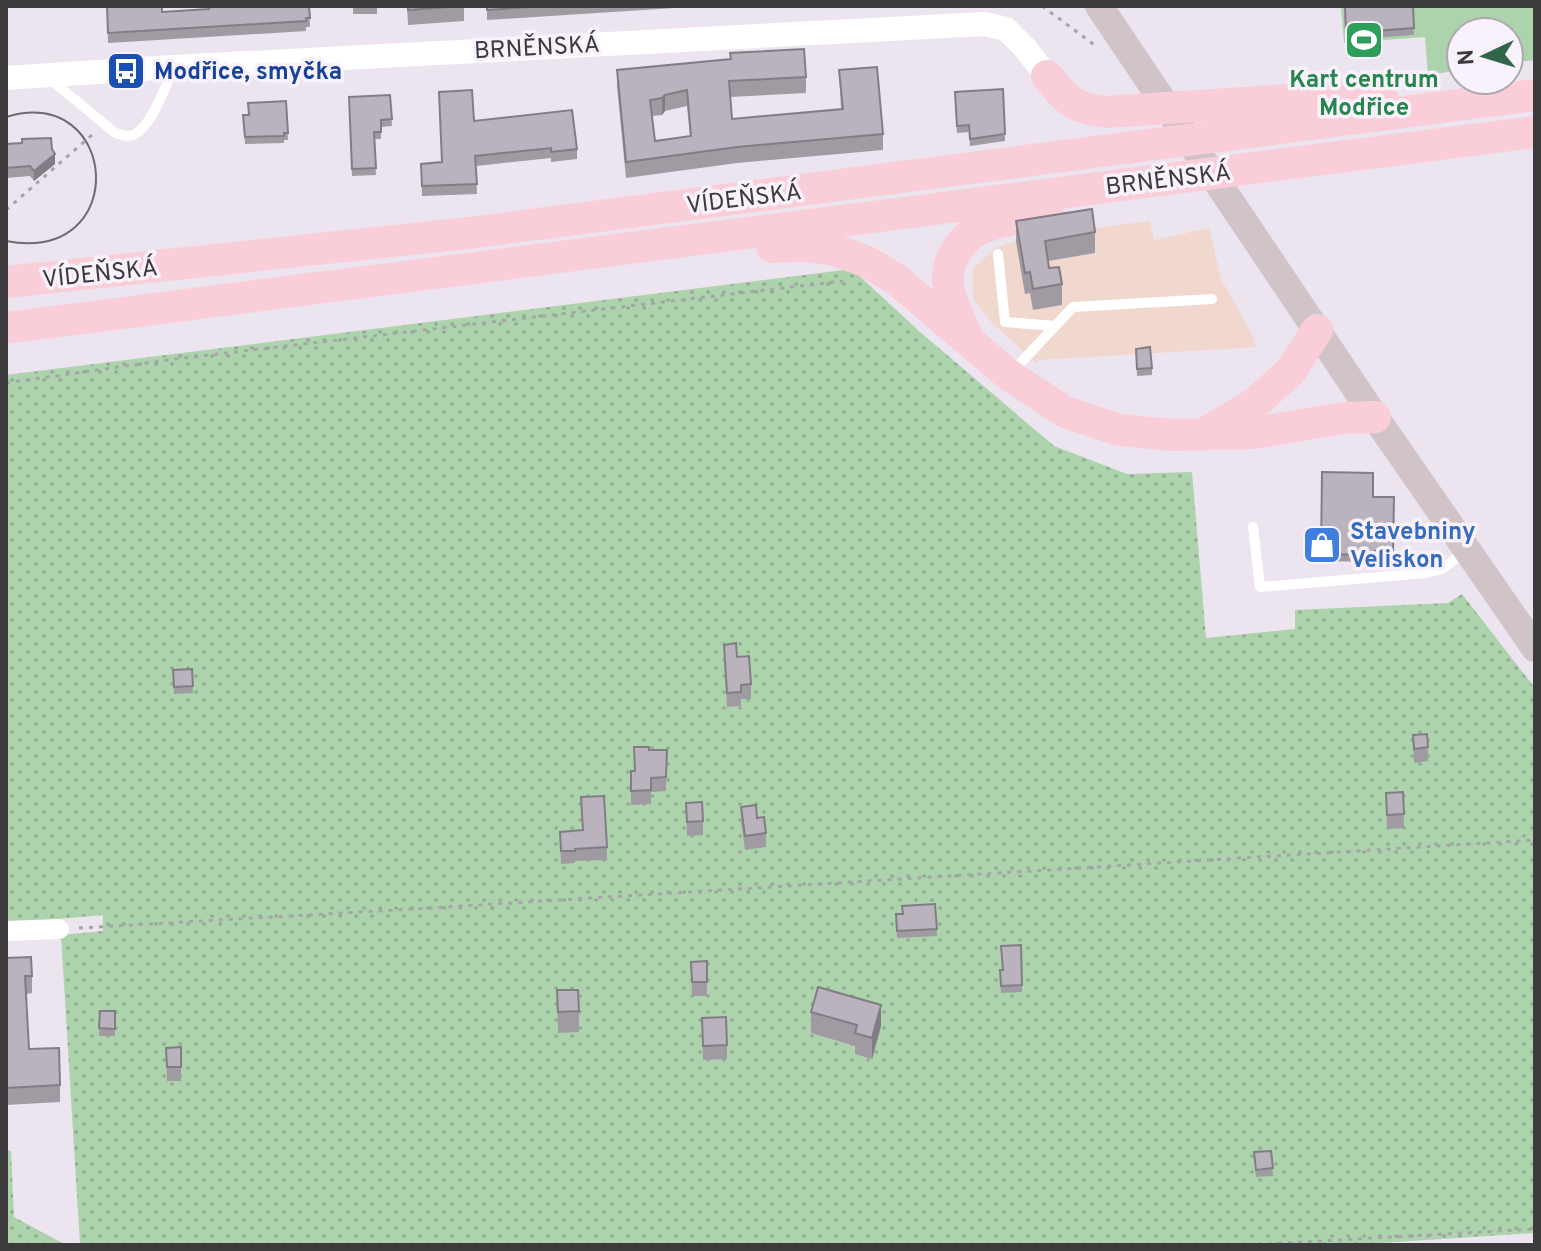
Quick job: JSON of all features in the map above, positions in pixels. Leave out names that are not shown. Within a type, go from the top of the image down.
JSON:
[{"type":"highway","points":[[1047,76],[1070,102],[1106,112],[1332,97],[1480,102],[1535,95]]},
{"type":"highway","points":[[1480,102],[1535,87]]},
{"type":"highway","name":"VÍDEŇSKÁ","points":[[6,282],[469,233],[1480,102]]},
{"type":"highway","name":"BRNĚNSKÁ","points":[[657,245],[1535,132]]},
{"type":"highway","points":[[968,340],[948,280],[951,261],[962,243],[986,226],[1099,203],[1135,183]]},
{"type":"highway","points":[[657,245],[730,252],[805,246],[851,255],[897,280],[1009,375],[1065,412],[1119,430],[1172,435],[1254,433],[1343,418],[1375,417]]},
{"type":"highway","name":"VÍDEŇSKÁ","points":[[6,328],[657,245]]},
{"type":"highway","points":[[1204,434],[1254,404],[1291,371],[1317,330]]},
{"type":"main road","points":[[1099,6],[1466,551],[1535,648]]},
{"type":"street","name":"BRNĚNSKÁ","points":[[6,78],[985,24],[1006,29],[1047,76]]},
{"type":"street","points":[[6,931],[59,929]]},
{"type":"lane","points":[[46,76],[123,136],[140,130],[158,105],[173,67]]},
{"type":"lane","points":[[998,254],[1005,322],[1055,326]]},
{"type":"lane","points":[[1009,375],[1073,307],[1212,299]]},
{"type":"lane","points":[[1253,527],[1260,587],[1426,573],[1442,569],[1466,551]]},
{"type":"path","points":[[1042,6],[1102,50]]},
{"type":"path","points":[[6,210],[92,135]]},
{"type":"path","points":[[6,383],[175,359],[850,280]]},
{"type":"path","points":[[59,929],[1535,840]]},
{"type":"path","points":[[1248,1245],[1535,1229]]},
{"type":"shaded area","points":[[1150,221],[1154,240],[1209,228],[1221,279],[1256,347],[1038,360],[1036,363],[991,322],[973,299],[973,269],[995,248],[1028,237]]},
{"type":"green space","name":"Kart centrum Modřice","points":[[1341,6],[1535,6],[1535,60],[1525,61],[1525,16],[1445,16],[1445,72],[1428,75],[1425,37],[1344,43]]},
{"type":"green space","points":[[852,269],[920,332],[1054,446],[1127,474],[1192,472],[1206,638],[1295,629],[1295,610],[1448,603],[1462,594],[1535,688],[1535,1233],[1351,1245],[80,1245],[61,935],[103,931],[103,915],[13,923],[6,921],[6,375]]},
{"type":"green space","points":[[6,1150],[11,1151],[14,1217],[66,1245],[6,1245]]},
{"type":"building","points":[[107,6],[162,6],[162,12],[209,9],[209,6],[309,6],[310,18],[306,21],[108,33]]},
{"type":"building","points":[[408,6],[464,6],[408,10]]},
{"type":"building","points":[[487,6],[546,6],[487,10]]},
{"type":"building","points":[[1345,6],[1413,6],[1414,28],[1346,33]]},
{"type":"building","points":[[804,49],[806,77],[729,81],[732,119],[843,109],[839,70],[877,67],[883,134],[737,147],[626,162],[617,70],[731,59],[730,53]],"holes":[[[687,90],[691,136],[655,141],[650,100]]]},
{"type":"building","points":[[1003,89],[1005,134],[970,139],[969,125],[957,126],[955,92]]},
{"type":"building","points":[[472,90],[474,121],[572,110],[577,149],[551,152],[551,148],[475,156],[477,184],[422,186],[421,164],[442,162],[439,92]]},
{"type":"building","points":[[390,95],[392,119],[381,120],[381,132],[374,132],[376,168],[352,169],[349,97]]},
{"type":"building","points":[[286,101],[288,133],[284,136],[245,137],[243,115],[249,115],[248,103]]},
{"type":"building","points":[[51,138],[55,154],[34,171],[30,166],[6,168],[6,144],[22,143],[22,139]]},
{"type":"building","points":[[1092,209],[1095,232],[1045,241],[1049,268],[1059,267],[1062,284],[1033,289],[1030,272],[1025,273],[1016,221]]},
{"type":"building","points":[[1150,347],[1152,368],[1137,369],[1136,349]]},
{"type":"building","points":[[1322,472],[1373,473],[1373,497],[1394,497],[1393,552],[1371,551],[1372,555],[1321,554]]},
{"type":"building","points":[[736,643],[737,657],[749,656],[751,684],[741,685],[741,692],[727,693],[724,645]]},
{"type":"building","points":[[192,669],[193,686],[174,687],[173,670]]},
{"type":"building","points":[[1427,734],[1428,747],[1414,749],[1413,735]]},
{"type":"building","points":[[634,747],[667,750],[666,777],[651,778],[651,790],[631,791],[631,771],[635,771]]},
{"type":"building","points":[[1403,792],[1404,814],[1387,815],[1386,793]]},
{"type":"building","points":[[604,796],[607,847],[561,851],[560,832],[583,830],[581,797]]},
{"type":"building","points":[[702,802],[703,821],[687,822],[686,803]]},
{"type":"building","points":[[756,805],[757,818],[764,817],[766,833],[745,836],[741,807]]},
{"type":"building","points":[[935,904],[937,929],[897,931],[896,914],[903,914],[902,906]]},
{"type":"building","points":[[1021,945],[1022,985],[1001,986],[1001,946]]},
{"type":"building","points":[[31,957],[32,976],[25,976],[29,1049],[59,1048],[60,1085],[6,1088],[6,958]]},
{"type":"building","points":[[707,961],[707,982],[692,982],[691,962]]},
{"type":"building","points":[[818,987],[881,1005],[872,1038],[855,1033],[857,1025],[811,1012]]},
{"type":"building","points":[[557,990],[578,990],[579,1011],[558,1012]]},
{"type":"building","points":[[100,1011],[115,1011],[115,1029],[99,1028]]},
{"type":"building","points":[[726,1017],[727,1045],[703,1046],[702,1018]]},
{"type":"building","points":[[181,1047],[181,1067],[167,1067],[166,1048]]},
{"type":"building","points":[[1271,1151],[1273,1168],[1256,1170],[1254,1152]]},
{"type":"tram line","points":[[6,117],[44,114],[72,125],[89,148],[96,175],[91,203],[75,227],[47,241],[6,241]]},
{"type":"place","name":"Kart centrum Modřice","points":[[1364,40]]},
{"type":"place","name":"Modřice, smyčka","points":[[126,71]]},
{"type":"place","name":"Stavebniny Veliskon","points":[[1322,545]]}]
